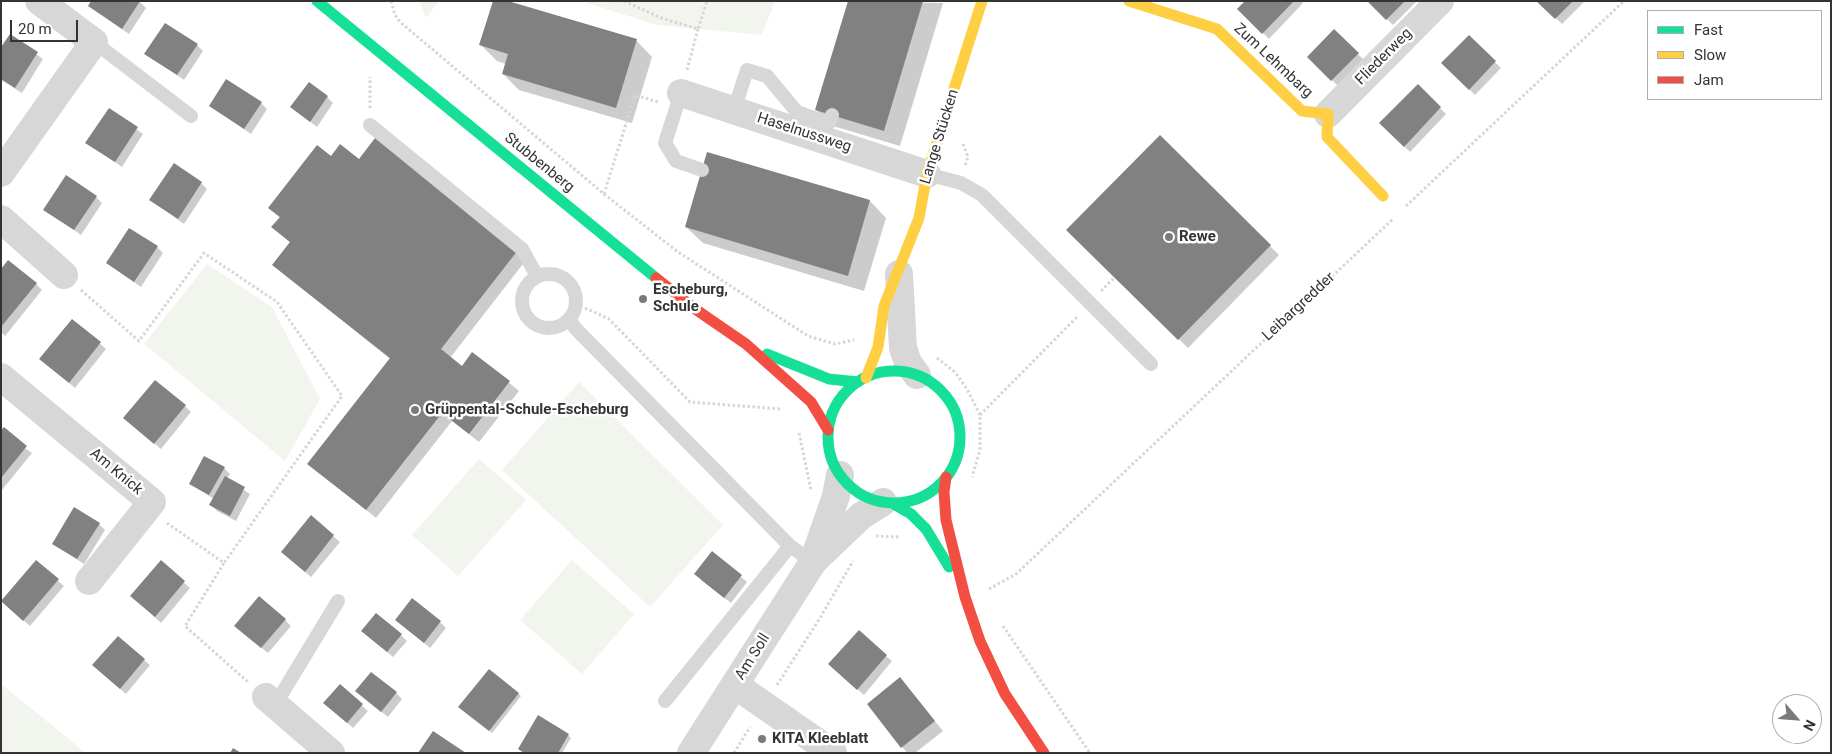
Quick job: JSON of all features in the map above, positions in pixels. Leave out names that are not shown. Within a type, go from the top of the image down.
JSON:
[{"type":"main road","name":"Stubbenberg","points":[[317,1],[656,278],[698,311],[746,344],[811,402],[828,430]]},
{"type":"main road","name":"Lange Stücken","points":[[862,380],[878,347],[884,306],[899,274],[919,218],[927,174],[982,1]]},
{"type":"main road","name":"Zum Lehmbarg","points":[[1129,1],[1217,29],[1302,111],[1328,114]]},
{"type":"main road","points":[[1328,114],[1327,137],[1383,196]]},
{"type":"main road","name":"Stubbenberg","points":[[746,344],[816,375],[837,381],[862,380]]},
{"type":"main road","points":[[964,597],[934,541],[926,529],[911,514],[887,502],[859,493],[840,475],[830,453],[828,430],[832,414],[840,399],[862,380],[891,371],[917,375],[939,390],[950,403],[957,419],[959,436],[957,454],[946,477],[944,492],[946,520],[964,597],[980,641],[1006,694],[1044,753]]},
{"type":"main road","points":[[887,502],[918,498],[933,490],[946,477]]},
{"type":"street","points":[[1,173],[94,42],[39,1]]},
{"type":"street","name":"Fliederweg","points":[[1328,114],[1440,1]]},
{"type":"street","name":"Haselnussweg","points":[[681,93],[927,174]]},
{"type":"street","points":[[1,220],[64,275]]},
{"type":"street","name":"Lange Stücken","points":[[899,274],[903,348],[908,363],[917,375]]},
{"type":"street","name":"Am Knick","points":[[1,377],[152,502],[89,581]]},
{"type":"street","name":"Am Soll","points":[[691,753],[813,562],[836,496],[840,475]]},
{"type":"street","name":"Am Soll","points":[[813,562],[861,516],[887,502]]},
{"type":"street","points":[[735,685],[833,753]]},
{"type":"street","points":[[270,701],[331,753]]},
{"type":"lane","points":[[94,42],[191,116]]},
{"type":"lane","points":[[734,110],[747,70],[767,76],[797,112],[829,123],[832,115]]},
{"type":"lane","points":[[681,93],[665,143],[676,161],[702,170]]},
{"type":"lane","points":[[370,125],[522,250],[537,276]]},
{"type":"lane","points":[[927,174],[961,183],[982,195],[1151,364]]},
{"type":"lane","points":[[552,274],[567,280],[574,288],[576,304],[569,319],[562,325],[548,328],[534,324],[527,317],[522,304],[522,294],[529,282],[537,276],[552,274]]},
{"type":"lane","points":[[569,319],[576,329],[790,546],[813,562]]},
{"type":"lane","points":[[665,701],[790,546]]},
{"type":"lane","points":[[270,701],[338,601]]},
{"type":"path","points":[[392,1],[395,16],[400,22],[604,194],[678,252],[808,336],[834,344],[859,339]]},
{"type":"path","points":[[624,1],[661,18],[698,29]]},
{"type":"path","points":[[604,194],[635,95],[657,102],[681,93],[707,1]]},
{"type":"path","name":"Leibargredder","points":[[964,597],[984,592],[1016,574],[1624,1]]},
{"type":"path","points":[[370,125],[370,67],[374,49]]},
{"type":"path","points":[[64,275],[139,341],[204,253],[277,302],[342,396],[224,563],[185,626],[270,701]]},
{"type":"path","points":[[980,415],[1114,277]]},
{"type":"path","points":[[576,304],[609,319],[690,402],[786,409]]},
{"type":"path","points":[[933,354],[955,372],[967,388],[980,415],[982,435],[980,450],[975,470],[969,483]]},
{"type":"path","points":[[797,424],[812,493]]},
{"type":"path","points":[[148,509],[224,563]]},
{"type":"path","points":[[870,535],[904,537]]},
{"type":"path","points":[[734,753],[820,618],[856,556]]},
{"type":"path","points":[[1002,624],[1090,753]]},
{"type":"shaded area","points":[[419,1],[439,1],[426,18]]},
{"type":"shaded area","points":[[581,1],[775,1],[762,35],[657,25]]},
{"type":"shaded area","points":[[207,264],[272,307],[320,399],[285,461],[144,344]]},
{"type":"shaded area","points":[[579,382],[723,525],[650,607],[502,470]]},
{"type":"shaded area","points":[[479,459],[526,500],[458,576],[412,535]]},
{"type":"shaded area","points":[[572,560],[634,614],[582,674],[520,620]]},
{"type":"shaded area","points":[[1,684],[86,753],[1,753]]},
{"type":"building","points":[[91,1],[140,1],[122,29],[88,6]]},
{"type":"building","points":[[493,1],[508,1],[637,39],[616,108],[502,74],[508,54],[479,45]]},
{"type":"building","points":[[848,1],[923,1],[884,131],[815,110]]},
{"type":"building","points":[[1245,1],[1294,1],[1262,34],[1237,9]]},
{"type":"building","points":[[1367,1],[1405,1],[1386,20]]},
{"type":"building","points":[[1536,1],[1573,1],[1555,19]]},
{"type":"building","points":[[165,23],[198,44],[177,75],[144,54]]},
{"type":"building","points":[[1334,29],[1359,53],[1331,81],[1307,57]]},
{"type":"building","points":[[10,34],[38,52],[15,88],[1,79],[1,47]]},
{"type":"building","points":[[1469,35],[1496,61],[1469,90],[1441,63]]},
{"type":"building","points":[[226,79],[262,102],[244,129],[209,106]]},
{"type":"building","points":[[309,82],[328,96],[310,122],[290,107]]},
{"type":"building","points":[[1418,84],[1441,107],[1404,147],[1379,123]]},
{"type":"building","points":[[109,108],[138,127],[115,162],[85,143]]},
{"type":"building","name":"Rewe","points":[[1160,135],[1271,245],[1178,340],[1066,230]]},
{"type":"building","points":[[375,138],[518,250],[441,349],[462,366],[472,352],[510,381],[469,434],[442,413],[366,510],[307,464],[390,358],[272,265],[290,242],[271,227],[280,217],[268,208],[317,145],[331,156],[340,144],[359,159]]},
{"type":"building","points":[[707,152],[870,200],[848,276],[685,227]]},
{"type":"building","points":[[174,163],[202,182],[178,219],[149,200]]},
{"type":"building","points":[[66,175],[97,196],[74,230],[43,210]]},
{"type":"building","points":[[129,228],[158,246],[134,282],[106,263]]},
{"type":"building","points":[[8,260],[37,283],[1,327],[1,269]]},
{"type":"building","points":[[72,319],[101,342],[69,383],[39,359]]},
{"type":"building","points":[[155,380],[186,405],[154,444],[123,418]]},
{"type":"building","points":[[4,427],[27,446],[1,478],[1,430]]},
{"type":"building","points":[[204,456],[225,467],[209,495],[189,484]]},
{"type":"building","points":[[225,476],[245,487],[230,516],[209,505]]},
{"type":"building","points":[[74,507],[100,523],[77,559],[52,544]]},
{"type":"building","points":[[311,515],[334,535],[305,572],[281,552]]},
{"type":"building","points":[[712,551],[742,575],[724,598],[694,574]]},
{"type":"building","points":[[36,560],[59,579],[23,621],[1,601]]},
{"type":"building","points":[[161,560],[185,581],[155,617],[130,596]]},
{"type":"building","points":[[259,596],[286,619],[261,648],[234,626]]},
{"type":"building","points":[[412,598],[441,621],[424,643],[395,620]]},
{"type":"building","points":[[376,613],[402,634],[387,652],[361,631]]},
{"type":"building","points":[[859,630],[887,655],[857,690],[828,664]]},
{"type":"building","points":[[118,636],[145,659],[120,689],[92,665]]},
{"type":"building","points":[[489,669],[519,693],[489,731],[458,707]]},
{"type":"building","points":[[371,672],[397,692],[381,712],[355,691]]},
{"type":"building","points":[[900,677],[935,721],[901,748],[867,704]]},
{"type":"building","points":[[340,684],[363,704],[347,723],[323,703]]},
{"type":"building","points":[[538,715],[569,734],[558,753],[524,753],[518,749]]},
{"type":"building","points":[[433,731],[466,753],[418,753]]},
{"type":"building","points":[[233,748],[241,753],[230,753]]},
{"type":"traffic: fast","points":[[317,1],[656,278]]},
{"type":"traffic: fast","points":[[767,354],[829,379],[858,382]]},
{"type":"traffic: fast","points":[[894,371],[919,376],[930,382],[940,391],[949,401],[955,412],[960,437],[955,462],[949,473],[940,483],[930,492],[919,498],[894,503],[869,498],[858,492],[848,483],[839,473],[833,462],[828,437],[833,412],[839,401],[848,391],[858,382],[869,376],[894,371]]},
{"type":"traffic: fast","points":[[892,503],[911,514],[926,529],[949,567]]},
{"type":"traffic: slow","points":[[866,378],[878,347],[884,306],[919,218],[927,174],[982,1]]},
{"type":"traffic: slow","points":[[1129,1],[1217,29],[1302,111],[1328,114],[1327,137],[1383,196]]},
{"type":"traffic: jam","points":[[656,278],[698,311],[746,344],[811,402],[828,430]]},
{"type":"traffic: jam","points":[[946,477],[944,492],[946,520],[965,597],[980,641],[1005,694],[1044,753]]},
{"type":"place","name":"Rewe","points":[[1169,237]]},
{"type":"place","name":"Escheburg, Schule","points":[[643,299]]},
{"type":"place","name":"Grüppental-Schule-Escheburg","points":[[415,410]]},
{"type":"place","name":"KITA Kleeblatt","points":[[762,739]]}]
